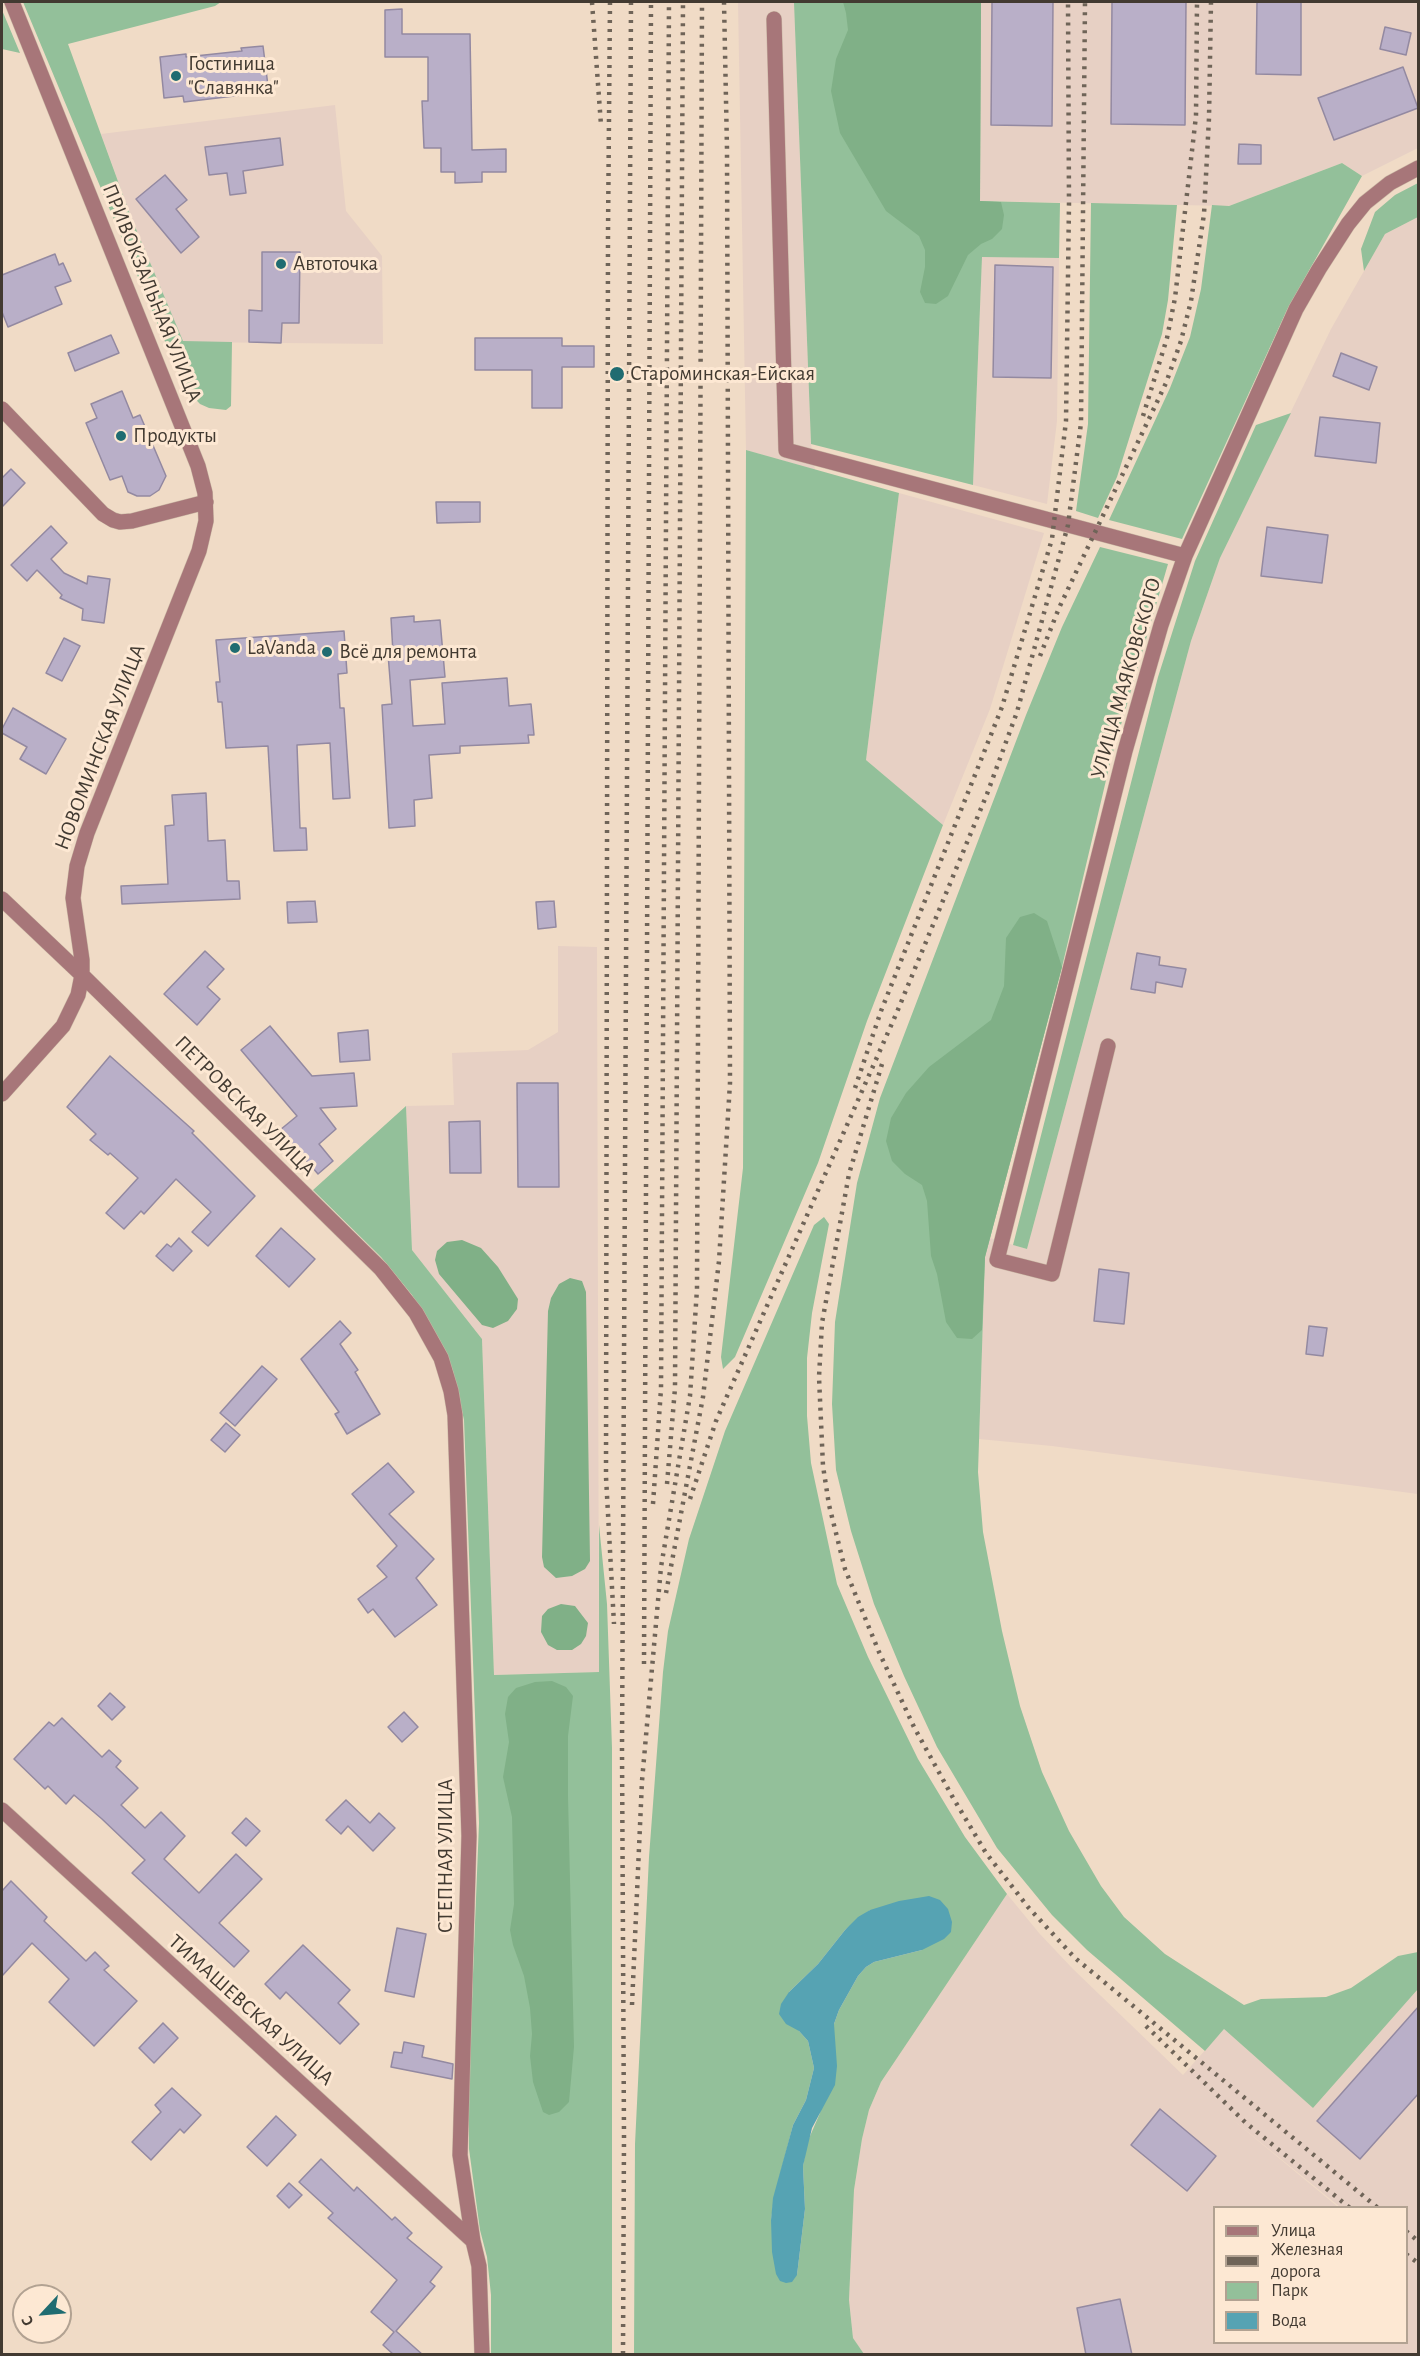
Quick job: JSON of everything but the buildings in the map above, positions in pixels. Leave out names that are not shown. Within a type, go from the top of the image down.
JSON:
[{"type":"street","name":"ПРИВОКЗАЛЬНАЯ УЛИЦА","points":[[12,2],[198,466],[206,502]]},
{"type":"street","points":[[774,19],[786,450],[1185,555]]},
{"type":"street","name":"УЛИЦА МАЯКОВСКОГО","points":[[1108,1046],[1052,1274],[997,1260],[1125,751],[1161,625],[1185,555],[1296,309],[1319,269],[1348,224],[1365,203],[1390,183],[1419,168]]},
{"type":"street","points":[[2,409],[103,514],[113,520],[132,521],[206,502]]},
{"type":"street","name":"НОВОМИНСКАЯ УЛИЦА","points":[[2,1094],[63,1026],[75,1003],[82,975],[73,898],[77,866],[87,833],[199,551],[206,521],[206,502]]},
{"type":"street","name":"ПЕТРОВСКАЯ УЛИЦА","points":[[2,899],[381,1269],[416,1313],[441,1358]]},
{"type":"street","name":"СТЕПНАЯ УЛИЦА","points":[[441,1358],[452,1391],[455,1415],[469,1846],[460,2155],[479,2266],[482,2355]]},
{"type":"street","name":"ТИМАШЕВСКАЯ УЛИЦА","points":[[2,1810],[473,2241]]},
{"type":"shaded area","points":[[738,2],[794,3],[811,444],[815,470],[746,450]]},
{"type":"shaded area","points":[[981,2],[1418,2],[1418,148],[1362,176],[1342,163],[1229,206],[980,201]]},
{"type":"shaded area","points":[[335,105],[346,211],[382,256],[383,344],[183,342],[131,217],[101,134]]},
{"type":"shaded area","points":[[1418,217],[1418,1494],[1052,1446],[979,1439],[985,1257],[990,1238],[1027,1249],[1191,641],[1220,558],[1331,329],[1385,234]]},
{"type":"shaded area","points":[[982,256],[1059,258],[1057,421],[1047,504],[973,485]]},
{"type":"shaded area","points":[[899,493],[1044,533],[990,709],[943,825],[866,760]]},
{"type":"shaded area","points":[[558,946],[597,947],[599,1672],[494,1675],[482,1339],[412,1250],[406,1106],[454,1105],[452,1053],[528,1050],[558,1032]]},
{"type":"shaded area","points":[[1007,1894],[1073,1969],[1183,2075],[1224,2029],[1313,2108],[1418,1989],[1418,2354],[864,2354],[853,2338],[849,2300],[854,2190],[869,2110],[881,2082]]},
{"type":"green space","points":[[23,2],[221,2],[215,6],[68,44],[131,217],[183,341],[232,342],[231,406],[226,410],[209,408],[200,404],[184,387]]},
{"type":"green space","points":[[738,2],[981,2],[980,201],[1060,203],[1059,258],[982,257],[973,485],[811,444],[794,3]]},
{"type":"green space","points":[[843,2],[981,2],[980,201],[1001,202],[1004,215],[1002,229],[992,239],[981,244],[968,255],[948,296],[936,304],[925,303],[920,292],[925,267],[925,250],[919,236],[886,211],[840,133],[831,91],[836,59],[848,30]]},
{"type":"green space","points":[[2,10],[20,53],[2,49]]},
{"type":"green space","points":[[1342,163],[1362,176],[1287,310],[1182,539],[1109,520],[1170,388],[1190,337],[1201,289],[1212,205],[1229,206]]},
{"type":"green space","points":[[1418,183],[1418,217],[1385,234],[1364,271],[1361,249],[1375,212],[1395,195]]},
{"type":"green space","points":[[1091,203],[1177,205],[1168,300],[1162,334],[1117,477],[1098,518],[1076,511],[1088,424]]},
{"type":"green space","points":[[1291,413],[1220,558],[1191,641],[1027,1249],[1013,1245],[1158,677],[1195,561],[1256,425]]},
{"type":"green space","points":[[746,450],[899,493],[866,760],[943,825],[867,1021],[818,1163],[735,1357],[723,1369],[721,1357],[743,1168]]},
{"type":"green space","points":[[1100,547],[1168,564],[1111,759],[1062,967],[985,1257],[978,1472],[983,1532],[1002,1631],[1020,1706],[1042,1772],[1069,1831],[1101,1886],[1124,1917],[1165,1954],[1244,2005],[1261,1999],[1326,1997],[1351,1988],[1398,1956],[1418,1952],[1418,1989],[1313,2108],[1224,2029],[1205,2051],[1087,1950],[1052,1915],[997,1848],[937,1747],[904,1676],[874,1604],[851,1531],[836,1470],[832,1404],[835,1322],[857,1183],[880,1098],[1026,715],[1062,627]]},
{"type":"green space","points":[[1034,913],[1047,921],[1062,967],[985,1257],[982,1330],[972,1339],[957,1338],[946,1322],[937,1274],[931,1256],[927,1201],[922,1185],[905,1174],[892,1161],[886,1141],[891,1118],[906,1093],[929,1067],[991,1020],[1004,986],[1006,938],[1020,917]]},
{"type":"green space","points":[[406,1106],[412,1250],[482,1339],[494,1675],[599,1672],[599,1525],[607,1604],[612,1748],[612,2354],[491,2354],[491,2295],[487,2257],[480,2230],[469,2149],[469,2074],[479,1823],[464,1420],[453,1371],[446,1352],[412,1295],[381,1257],[313,1190]]},
{"type":"green space","points":[[824,1217],[829,1224],[812,1313],[807,1358],[807,1416],[811,1463],[837,1584],[868,1657],[918,1759],[965,1837],[1007,1894],[881,2082],[869,2110],[854,2190],[849,2300],[853,2338],[864,2354],[634,2354],[635,2144],[649,1857],[668,1631],[689,1539],[725,1431],[814,1225]],"holes":[[[870,1910],[922,1950],[874,1962],[866,1967],[858,1976],[839,2010],[834,2024],[820,2113],[807,2143],[803,2166],[805,2209],[797,2275],[771,2220],[774,2198],[793,2125],[806,2100],[814,2068],[808,2041],[799,2031],[789,1992],[818,1964],[845,1930]]]},
{"type":"green space","points":[[462,1240],[481,1248],[498,1267],[518,1299],[517,1309],[508,1321],[493,1328],[482,1325],[439,1274],[435,1260],[437,1251],[447,1242]]},
{"type":"green space","points":[[570,1278],[582,1281],[586,1292],[590,1561],[585,1569],[572,1576],[556,1578],[544,1567],[542,1557],[548,1311],[551,1298],[559,1284]]},
{"type":"green space","points":[[561,1604],[575,1606],[588,1623],[586,1636],[581,1644],[572,1650],[557,1650],[548,1645],[541,1632],[542,1616],[548,1609]]},
{"type":"green space","points":[[552,1681],[566,1687],[573,1696],[568,1736],[568,1796],[574,2047],[569,2102],[559,2112],[549,2115],[543,2112],[533,2082],[530,2056],[532,2034],[530,2008],[524,1976],[510,1930],[514,1904],[512,1817],[503,1777],[509,1742],[505,1714],[508,1697],[516,1688],[535,1682]]},
{"type":"water","points":[[929,1896],[940,1900],[948,1909],[952,1922],[951,1932],[944,1939],[922,1950],[874,1962],[866,1967],[858,1976],[839,2010],[834,2024],[837,2066],[835,2085],[812,2128],[803,2166],[805,2209],[797,2275],[792,2282],[780,2281],[776,2274],[772,2252],[773,2198],[793,2125],[806,2100],[814,2068],[808,2041],[799,2031],[786,2024],[779,2014],[781,2004],[789,1992],[818,1964],[858,1917],[870,1910],[899,1901]]},
{"type":"railway","points":[[592,2],[601,125]]},
{"type":"railway","points":[[610,2],[606,1477],[614,1624]]},
{"type":"railway","points":[[623,2354],[622,1749],[631,2]]},
{"type":"railway","points":[[644,1664],[651,2]]},
{"type":"railway","points":[[653,1504],[661,1389],[669,2]]},
{"type":"railway","points":[[667,1484],[675,1388],[683,2]]},
{"type":"railway","points":[[632,2005],[642,1781],[661,1567],[690,1396],[697,1289],[702,2]]},
{"type":"railway","points":[[666,1593],[703,1397],[719,1261],[730,1083],[727,149],[724,2]]},
{"type":"railway","points":[[855,1088],[881,1011],[1002,707],[1052,539],[1066,421],[1069,203],[1068,2]]},
{"type":"railway","points":[[690,1499],[716,1421],[897,1012],[987,794],[1017,712],[1068,525],[1081,423],[1085,2]]},
{"type":"railway","points":[[1143,416],[1167,338],[1175,298],[1196,116],[1197,2]]},
{"type":"railway","points":[[1040,656],[1059,608],[1166,383],[1181,341],[1191,301],[1204,214],[1209,118],[1211,2]]},
{"type":"railway","points":[[882,1064],[849,1174],[822,1323],[819,1377],[823,1466],[829,1505],[845,1569],[879,1652],[914,1727],[952,1796],[986,1853],[1028,1907],[1075,1958],[1376,2206]]},
{"type":"railway","points":[[1146,2026],[1246,2123],[1348,2206]]},
{"type":"railway","points":[[1408,2233],[1418,2241]]},
{"type":"railway","points":[[1408,2256],[1418,2263]]},
{"type":"place","name":"Гостиница \"Славянка\"","points":[[176,76]]},
{"type":"place","name":"Автоточка","points":[[281,264]]},
{"type":"place","name":"Староминская-Ейская","points":[[617,374]]},
{"type":"place","name":"Продукты","points":[[121,436]]},
{"type":"place","name":"LaVanda","points":[[235,648]]},
{"type":"place","name":"Всё для ремонта","points":[[327,652]]}]
